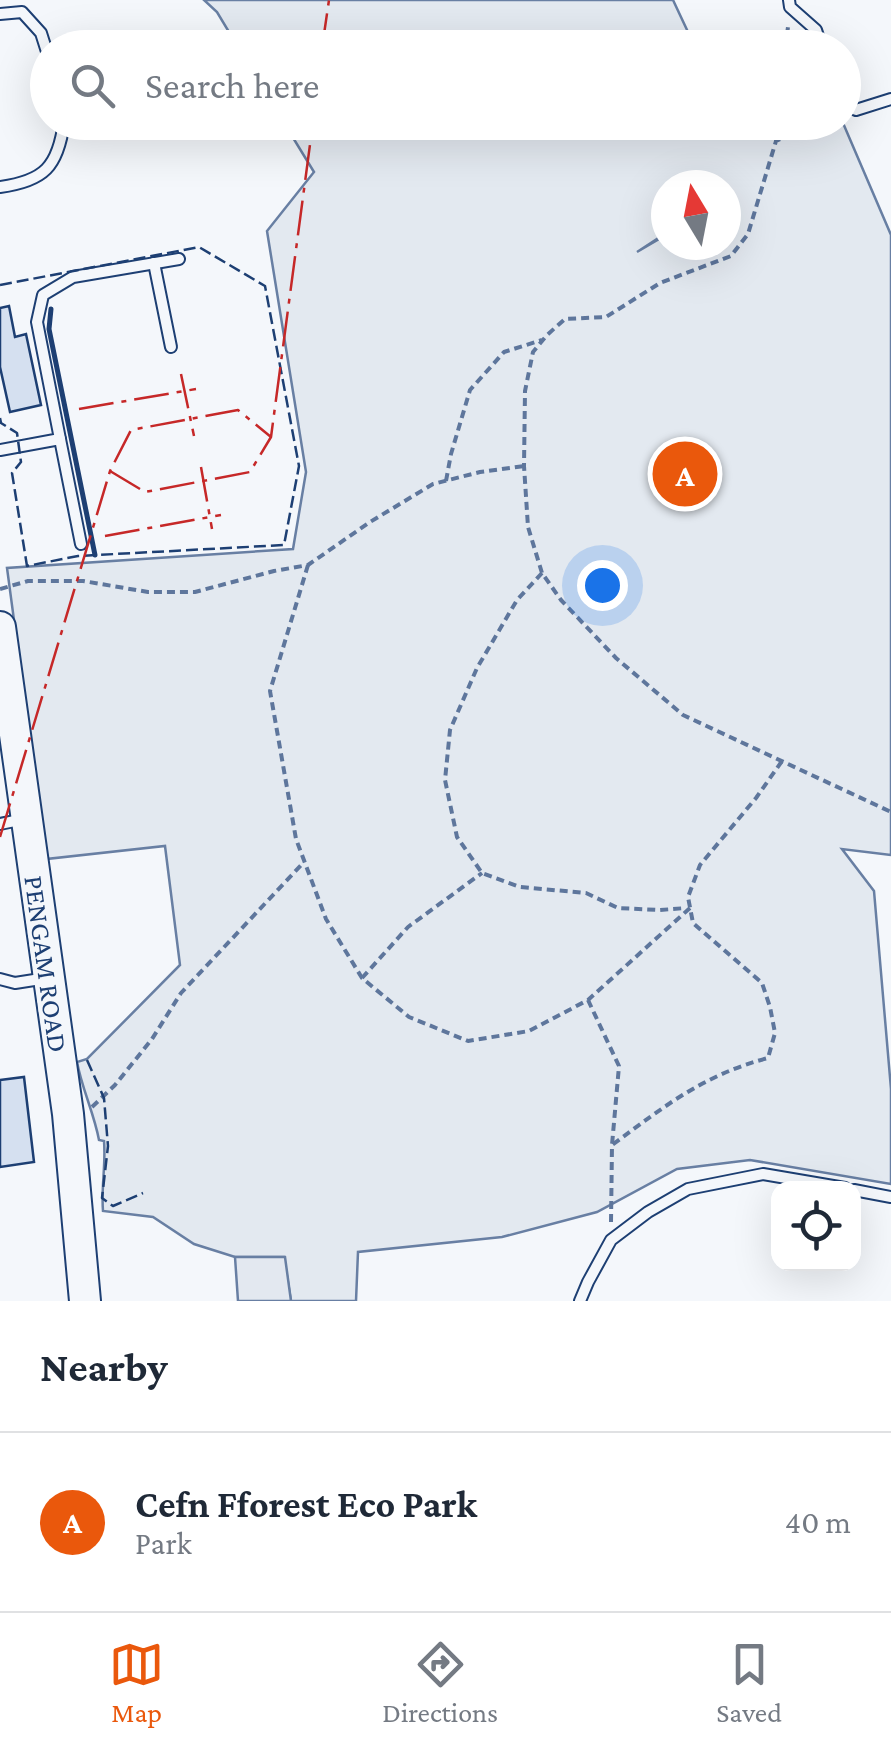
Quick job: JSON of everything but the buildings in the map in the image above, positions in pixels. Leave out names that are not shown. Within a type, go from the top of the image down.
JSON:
[{"type":"main road","name":"PENGAM ROAD","points":[[0,627],[13,821],[48,977],[68,1114],[85,1301]]},
{"type":"lane","points":[[789,0],[790,8],[816,30]]},
{"type":"lane","points":[[0,14],[22,12],[38,30]]},
{"type":"lane","points":[[861,108],[891,99]]},
{"type":"lane","points":[[0,187],[22,184],[48,170],[60,140]]},
{"type":"lane","points":[[81,544],[37,322],[44,294],[73,276],[178,260]]},
{"type":"lane","points":[[154,264],[171,347]]},
{"type":"lane","points":[[0,450],[60,438]]},
{"type":"lane","points":[[0,978],[15,983],[48,977]]},
{"type":"lane","points":[[580,1301],[612,1240],[648,1212],[688,1189],[764,1174],[804,1181]]},
{"type":"lane","points":[[861,1191],[891,1197]]},
{"type":"path","points":[[780,140],[776,142],[748,234],[731,256],[660,283],[606,317],[565,319],[533,352],[525,391],[528,527],[542,574],[561,600],[616,658],[683,715],[891,812]]},
{"type":"path","points":[[446,481],[470,390],[504,352],[543,340]]},
{"type":"path","points":[[0,588],[28,580],[82,581],[148,592],[194,592],[308,566],[433,484],[524,466]]},
{"type":"path","points":[[308,566],[270,691],[296,839],[326,919],[362,978],[409,1017],[468,1042],[528,1031],[588,1000],[690,908]]},
{"type":"path","points":[[542,574],[517,600],[477,668],[450,730],[446,780],[458,838],[482,873],[520,887],[586,893],[618,908],[690,908]]},
{"type":"path","points":[[612,1145],[686,1091],[734,1067],[768,1058],[775,1033],[762,983],[693,923],[688,898],[700,865],[782,761]]},
{"type":"path","points":[[88,1110],[115,1086],[181,994],[304,862]]},
{"type":"path","points":[[362,978],[408,927],[482,873]]},
{"type":"path","points":[[588,1000],[619,1066],[612,1145],[612,1240]]},
{"type":"shaded area","points":[[204,0],[673,0],[687,30],[228,30]]},
{"type":"shaded area","points":[[294,140],[850,140],[891,235],[891,855],[842,849],[874,891],[891,1089],[891,1184],[750,1160],[677,1169],[597,1212],[502,1237],[358,1252],[356,1301],[291,1301],[284,1257],[235,1257],[194,1244],[153,1217],[103,1211],[104,1141],[99,1140],[77,1062],[87,1059],[180,965],[165,846],[46,859],[7,568],[293,549],[306,472],[267,231],[314,172]]},
{"type":"shaded area","points":[[235,1257],[285,1257],[291,1301],[238,1301]]},
{"type":"fence","points":[[0,285],[199,247],[265,286],[299,466],[284,545],[78,556],[27,566],[12,473],[21,462],[17,433],[1,423],[0,418]]},
{"type":"fence","points":[[87,1060],[104,1098],[108,1146],[102,1198],[113,1206],[143,1193]]},
{"type":"wall","points":[[51,309],[49,329],[95,555]]},
{"type":"power","points":[[325,30],[329,0]]},
{"type":"power","points":[[110,471],[145,492],[250,472],[271,437],[311,140]]},
{"type":"power","points":[[181,374],[194,436]]},
{"type":"power","points":[[79,409],[196,389]]},
{"type":"power","points":[[0,837],[110,471],[131,430],[238,410],[271,437]]},
{"type":"power","points":[[201,467],[212,529]]},
{"type":"power","points":[[105,536],[221,515]]},
{"type":"place","name":"Cefn Fforest Eco Park","points":[[685,474]]}]
